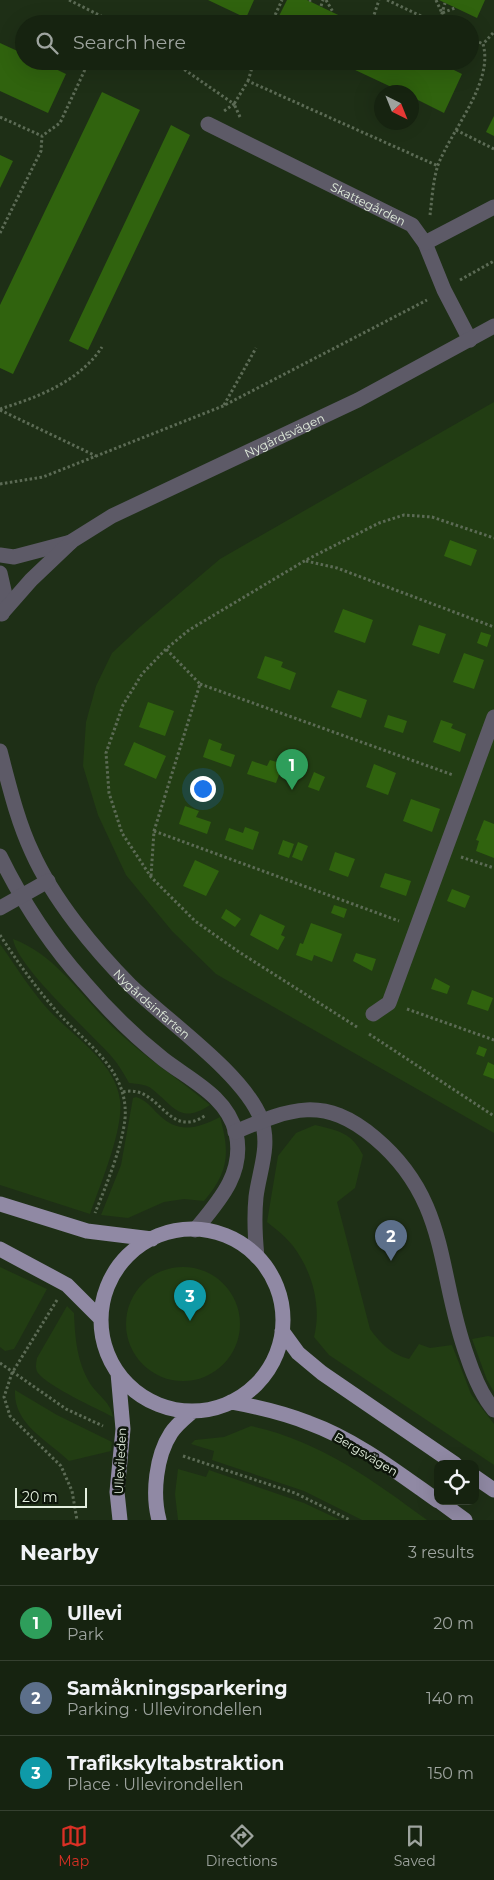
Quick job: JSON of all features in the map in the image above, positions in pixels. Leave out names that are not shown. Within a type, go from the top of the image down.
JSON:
[{"type":"main road","points":[[0,1204],[87,1231],[152,1239]]},
{"type":"main road","points":[[180,1230],[195,1230],[229,1238],[247,1248],[257,1258],[275,1284],[282,1315],[282,1331],[277,1353],[266,1373],[250,1390],[231,1402],[212,1409],[193,1411],[164,1407],[138,1394],[118,1373],[106,1347],[101,1319],[103,1302],[115,1272],[125,1259],[152,1239],[180,1230]]},
{"type":"main road","points":[[0,1249],[67,1285],[101,1319]]},
{"type":"main road","points":[[282,1331],[298,1353],[322,1373],[449,1460]]},
{"type":"main road","name":"Ullevileden","points":[[118,1373],[123,1429],[117,1492],[120,1520]]},
{"type":"main road","name":"Bergsvägen","points":[[231,1402],[278,1412],[320,1427],[355,1445],[434,1498]]},
{"type":"main road","points":[[158,1520],[156,1488],[163,1451],[170,1434],[193,1411]]},
{"type":"main road","points":[[479,1480],[494,1490]]},
{"type":"main road","name":"Bergsvägen","points":[[444,1505],[465,1520]]},
{"type":"street","name":"Skattegården","points":[[208,124],[394,214],[412,226],[425,243],[444,290],[470,340]]},
{"type":"street","points":[[425,243],[494,208]]},
{"type":"street","name":"Nygårdsvägen","points":[[1,615],[32,580],[72,541],[121,512],[358,400],[470,340],[491,332]]},
{"type":"street","name":"Nygårdsvägen","points":[[0,555],[14,557],[72,541]]},
{"type":"street","points":[[0,573],[5,595],[1,615]]},
{"type":"street","points":[[373,1014],[389,1003],[494,717]]},
{"type":"street","name":"Nygårdsinfarten","points":[[0,751],[18,816],[32,852],[48,881],[94,945],[129,984],[240,1085],[262,1120],[265,1139],[255,1214],[257,1258]]},
{"type":"street","points":[[0,856],[21,896],[47,935],[84,982],[124,1024],[162,1058],[206,1089],[220,1103],[230,1117],[238,1147],[233,1178],[226,1191],[195,1230]]},
{"type":"street","points":[[0,908],[48,881]]},
{"type":"street","points":[[235,1132],[284,1112],[304,1109],[325,1110],[345,1118],[366,1130],[400,1164],[424,1199],[436,1226],[458,1332],[472,1371],[494,1410]]},
{"type":"path","points":[[70,0],[102,15]]},
{"type":"path","points":[[275,15],[282,0]]},
{"type":"path","points":[[321,6],[325,0],[333,12]]},
{"type":"path","points":[[374,15],[379,0]]},
{"type":"path","points":[[387,0],[419,15]]},
{"type":"path","points":[[436,0],[442,13]]},
{"type":"path","points":[[442,13],[445,3]]},
{"type":"path","points":[[442,13],[455,8]]},
{"type":"path","points":[[483,44],[494,32]]},
{"type":"path","points":[[425,243],[438,166],[484,73],[486,54],[483,44],[479,42]]},
{"type":"path","points":[[0,233],[40,151],[42,136],[60,123],[85,70]]},
{"type":"path","points":[[185,70],[234,104]]},
{"type":"path","points":[[208,124],[234,104],[248,82],[251,70]]},
{"type":"path","points":[[248,82],[438,166]]},
{"type":"path","points":[[0,117],[42,136]]},
{"type":"path","points":[[456,130],[494,149]]},
{"type":"path","points":[[0,484],[43,477],[223,406],[406,312],[494,261]]},
{"type":"path","points":[[0,409],[28,400],[58,386],[92,362],[102,347]]},
{"type":"path","points":[[223,406],[256,348]]},
{"type":"path","points":[[0,409],[96,456]]},
{"type":"path","points":[[358,1028],[239,952],[196,921],[151,877],[122,833],[109,793],[106,753],[123,705],[142,674],[166,649],[189,630],[306,560],[379,523],[404,515],[432,517],[494,538]]},
{"type":"path","points":[[306,560],[337,568],[494,628]]},
{"type":"path","points":[[166,649],[200,684],[470,781]]},
{"type":"path","points":[[151,877],[154,831],[200,684]]},
{"type":"path","points":[[154,831],[416,927]]},
{"type":"path","points":[[444,852],[494,868]]},
{"type":"path","points":[[0,935],[27,975],[60,1014],[112,1069],[123,1092],[125,1120],[108,1182],[94,1216]]},
{"type":"path","points":[[389,1003],[494,1040]]},
{"type":"path","points":[[366,1032],[494,1116]]},
{"type":"path","points":[[123,1092],[131,1090],[147,1094],[170,1116],[189,1124],[198,1121],[220,1103]]},
{"type":"path","points":[[57,1299],[12,1373],[4,1396],[10,1416],[61,1466],[72,1491],[77,1520]]},
{"type":"path","points":[[0,1362],[12,1373],[66,1409],[105,1427]]},
{"type":"path","points":[[183,1456],[295,1493],[350,1520]]},
{"type":"green space","points":[[494,402],[494,1133],[216,974],[172,931],[126,875],[98,815],[83,766],[86,722],[96,686],[112,653],[140,627],[220,559]]},
{"type":"green space","points":[[13,939],[29,946],[57,967],[117,1031],[210,1105],[200,1111],[184,1113],[172,1107],[150,1087],[129,1083],[112,1057],[56,1000],[27,966]]},
{"type":"green space","points":[[0,944],[45,1006],[90,1048],[110,1072],[116,1086],[120,1100],[120,1112],[115,1141],[90,1214],[0,1185]]},
{"type":"green space","points":[[136,1097],[146,1102],[165,1120],[180,1127],[196,1127],[220,1117],[225,1141],[225,1162],[218,1181],[204,1201],[184,1199],[164,1202],[128,1218],[101,1215],[121,1165],[133,1098]]},
{"type":"green space","points":[[315,1125],[331,1129],[349,1137],[363,1155],[355,1188],[337,1202],[370,1329],[387,1348],[409,1359],[419,1344],[430,1348],[452,1345],[471,1394],[494,1424],[494,1465],[329,1355],[314,1337],[317,1313],[314,1289],[310,1278],[293,1246],[267,1222],[278,1156],[296,1133]]},
{"type":"green space","points":[[0,1267],[47,1289],[14,1349],[5,1351],[0,1347]]},
{"type":"green space","points":[[183,1267],[205,1271],[223,1284],[236,1302],[240,1324],[236,1346],[223,1364],[205,1377],[183,1381],[161,1377],[143,1364],[130,1346],[126,1324],[130,1302],[143,1284],[161,1271]]},
{"type":"green space","points":[[67,1306],[74,1313],[76,1341],[86,1377],[110,1408],[113,1417],[52,1385],[37,1371],[37,1358]]},
{"type":"green space","points":[[488,1336],[494,1337],[494,1392],[487,1380],[472,1339]]},
{"type":"green space","points":[[15,1390],[57,1415],[112,1442],[111,1451],[69,1461],[25,1422],[16,1402]]},
{"type":"green space","points":[[251,1426],[276,1432],[322,1451],[365,1476],[427,1520],[362,1520],[304,1491],[212,1460],[214,1451],[191,1444],[195,1440],[224,1437]]},
{"type":"green space","points":[[178,1469],[206,1477],[209,1470],[304,1503],[340,1520],[178,1520],[175,1494]]},
{"type":"building","points":[[208,0],[254,0],[247,15],[240,15]]},
{"type":"building","points":[[287,0],[307,0],[338,15],[280,15]]},
{"type":"building","points":[[439,0],[485,0],[478,15],[471,15]]},
{"type":"building","points":[[0,43],[15,50],[15,70],[58,70],[66,74],[48,113],[0,91]]},
{"type":"building","points":[[355,70],[454,70],[462,74],[444,113],[419,100],[419,85],[387,85]]},
{"type":"building","points":[[102,92],[140,110],[13,374],[0,368],[0,305]]},
{"type":"building","points":[[494,116],[494,136],[486,132]]},
{"type":"building","points":[[171,125],[190,135],[88,350],[69,341]]},
{"type":"building","points":[[0,155],[13,161],[0,188]]},
{"type":"building","points":[[450,540],[477,550],[471,566],[444,556]]},
{"type":"building","points":[[343,609],[373,620],[365,643],[334,632]]},
{"type":"building","points":[[419,625],[446,634],[439,654],[412,645]]},
{"type":"building","points":[[481,632],[491,635],[487,647],[477,643]]},
{"type":"building","points":[[464,653],[484,660],[474,689],[453,682]]},
{"type":"building","points":[[265,656],[283,662],[281,667],[296,673],[290,690],[257,678]]},
{"type":"building","points":[[338,690],[367,700],[361,718],[331,707]]},
{"type":"building","points":[[148,702],[174,711],[165,736],[139,727]]},
{"type":"building","points":[[388,715],[407,721],[403,733],[384,727]]},
{"type":"building","points":[[441,720],[453,724],[451,728],[466,734],[460,752],[433,742]]},
{"type":"building","points":[[209,739],[222,744],[220,750],[235,755],[231,767],[203,757]]},
{"type":"building","points":[[134,742],[166,756],[156,779],[124,765]]},
{"type":"building","points":[[270,760],[283,764],[276,783],[247,774],[252,761],[267,766]]},
{"type":"building","points":[[374,764],[396,773],[388,795],[366,787]]},
{"type":"building","points":[[314,772],[325,777],[319,791],[308,787]]},
{"type":"building","points":[[411,799],[440,809],[432,832],[403,821]]},
{"type":"building","points":[[185,806],[199,811],[196,817],[211,822],[207,834],[179,824]]},
{"type":"building","points":[[484,820],[494,824],[494,858],[476,851],[479,841],[476,840]]},
{"type":"building","points":[[245,827],[259,832],[253,850],[225,840],[229,828],[243,833]]},
{"type":"building","points":[[283,840],[294,844],[289,858],[278,854]]},
{"type":"building","points":[[298,842],[308,846],[302,861],[292,857]]},
{"type":"building","points":[[335,852],[355,859],[348,877],[329,870]]},
{"type":"building","points":[[195,860],[219,871],[206,896],[183,886]]},
{"type":"building","points":[[385,873],[411,881],[406,896],[380,887]]},
{"type":"building","points":[[452,889],[470,896],[465,908],[447,901]]},
{"type":"building","points":[[334,905],[347,909],[344,918],[331,913]]},
{"type":"building","points":[[226,909],[241,919],[235,927],[221,918]]},
{"type":"building","points":[[260,914],[285,926],[281,935],[285,937],[278,950],[250,935]]},
{"type":"building","points":[[311,923],[342,934],[332,962],[314,955],[312,961],[296,955],[300,943],[303,944]]},
{"type":"building","points":[[356,953],[376,959],[372,971],[353,961]]},
{"type":"building","points":[[435,978],[450,986],[447,994],[431,989]]},
{"type":"building","points":[[472,990],[493,998],[488,1011],[467,1004]]},
{"type":"building","points":[[479,1046],[487,1049],[484,1057],[476,1054]]},
{"type":"building","points":[[488,1062],[494,1065],[494,1079],[483,1075]]},
{"type":"place","name":"Ullevi","points":[[292,790]]},
{"type":"place","name":"Samåkningsparkering","points":[[391,1261]]},
{"type":"place","name":"Trafikskyltabstraktion","points":[[190,1321]]}]
